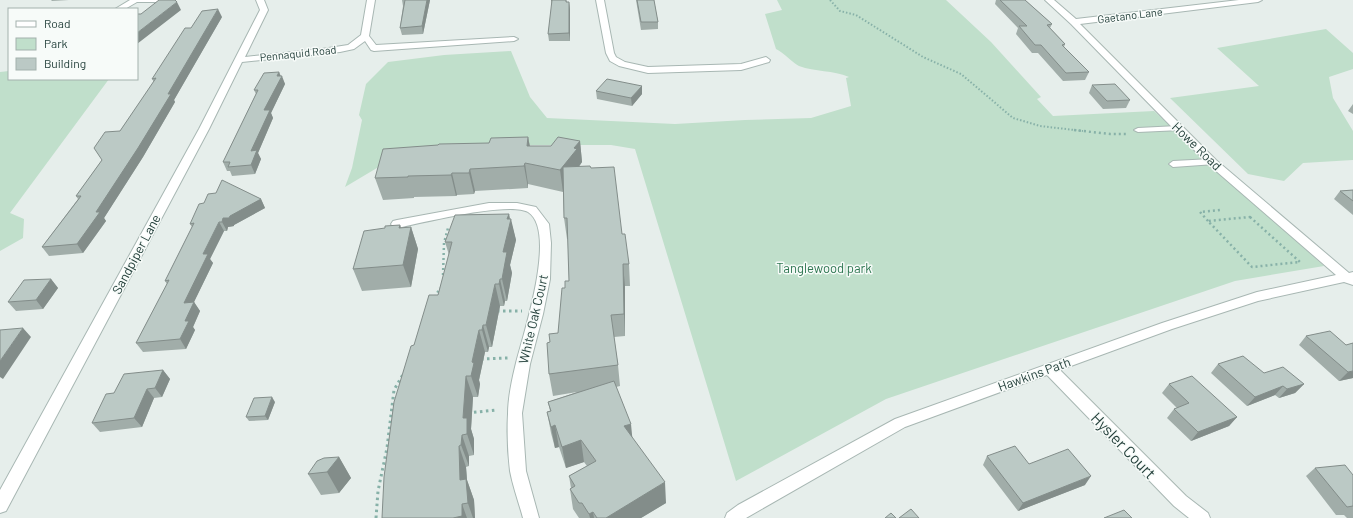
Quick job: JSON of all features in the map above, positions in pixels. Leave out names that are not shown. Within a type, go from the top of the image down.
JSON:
[{"type":"street","points":[[121,8],[136,0],[167,0]]},
{"type":"street","name":"Sandpiper Lane","points":[[0,506],[204,129],[264,10],[260,0]]},
{"type":"street","points":[[371,0],[365,36],[374,48],[514,39]]},
{"type":"street","points":[[600,0],[610,53],[613,59],[622,64],[648,70],[741,68],[766,60]]},
{"type":"street","name":"Howe Road","points":[[1049,0],[1074,22],[1212,162],[1351,278]]},
{"type":"street","name":"Gaetano Lane","points":[[1074,22],[1258,0]]},
{"type":"street","name":"Pennaquid Road","points":[[239,60],[322,52],[351,47],[365,36]]},
{"type":"street","name":"White Oak Court","points":[[397,224],[489,206],[517,206],[532,210],[543,224],[545,243],[544,280],[537,314],[523,364],[515,413],[518,471],[531,518]]},
{"type":"street","name":"Hawkins Path","points":[[742,515],[900,423],[1167,326],[1250,300],[1351,278]]},
{"type":"street","name":"Hysler Court","points":[[1049,368],[1180,501],[1202,518]]},
{"type":"lane","points":[[1138,130],[1178,128]]},
{"type":"lane","points":[[1174,164],[1212,162]]},
{"type":"path","points":[[830,0],[840,11],[856,15],[923,57],[961,74],[1014,118],[1040,126],[1110,134],[1130,134]]},
{"type":"path","points":[[1208,221],[1250,218],[1300,262],[1252,267],[1208,221],[1200,212],[1220,210]]},
{"type":"path","points":[[443,279],[444,243],[448,228]]},
{"type":"path","points":[[432,301],[442,283]]},
{"type":"path","points":[[494,311],[524,311]]},
{"type":"path","points":[[480,359],[511,358]]},
{"type":"path","points":[[376,518],[378,491],[387,448],[394,390],[407,366]]},
{"type":"path","points":[[466,413],[496,410]]},
{"type":"path","points":[[390,419],[398,419]]},
{"type":"green space","name":"Tanglewood park","points":[[777,0],[946,0],[991,42],[1041,97],[1037,99],[1053,116],[1154,111],[1324,266],[1235,281],[886,399],[736,481],[635,149],[611,145],[444,147],[387,162],[345,187],[352,168],[362,120],[359,115],[366,84],[388,62],[444,55],[511,51],[530,97],[547,118],[675,124],[811,118],[851,106],[846,78],[849,77],[837,73],[799,66],[776,49],[765,14],[782,10]]},
{"type":"green space","points":[[1326,29],[1353,53],[1353,69],[1329,77],[1333,98],[1353,131],[1353,160],[1303,163],[1284,181],[1248,174],[1170,98],[1259,86],[1217,48]]},
{"type":"green space","points":[[8,71],[8,80],[108,80],[10,213],[24,219],[23,238],[0,251],[0,72]]},
{"type":"building","points":[[159,0],[175,0],[177,2],[138,32],[138,14],[141,14]]},
{"type":"building","points":[[405,0],[427,0],[422,26],[400,28]]},
{"type":"building","points":[[552,0],[566,0],[566,2],[569,2],[569,33],[548,34]]},
{"type":"building","points":[[637,0],[654,0],[658,22],[641,22]]},
{"type":"building","points":[[1000,0],[1025,0],[1052,24],[1047,25],[1065,44],[1062,45],[1089,72],[1066,73],[1041,45],[1035,45],[1019,26],[1027,26]]},
{"type":"building","points":[[218,9],[168,94],[171,94],[96,212],[100,212],[77,244],[42,247],[81,196],[76,196],[102,160],[94,148],[105,132],[120,131],[156,78],[152,79],[185,28],[191,28],[202,11]]},
{"type":"building","points":[[279,72],[277,76],[282,76],[264,110],[270,110],[251,151],[257,150],[251,165],[228,167],[230,162],[223,162],[258,90],[254,90],[264,73]]},
{"type":"building","points":[[607,79],[642,86],[631,98],[596,91]]},
{"type":"building","points":[[1115,84],[1130,100],[1107,101],[1092,85]]},
{"type":"building","points":[[528,137],[527,146],[551,146],[558,137],[580,141],[574,148],[577,149],[560,170],[525,163],[524,166],[470,169],[469,173],[452,173],[451,175],[375,178],[383,149],[439,144],[489,143],[491,138]]},
{"type":"building","points":[[590,166],[591,168],[614,167],[622,234],[625,234],[629,264],[623,264],[624,314],[611,315],[618,365],[549,374],[547,343],[550,342],[549,334],[558,333],[562,288],[565,288],[565,281],[569,281],[567,218],[564,218],[563,167]]},
{"type":"building","points":[[222,180],[261,199],[230,216],[229,218],[223,218],[222,222],[219,222],[203,254],[208,254],[184,303],[194,302],[185,321],[189,321],[180,339],[136,343],[169,280],[165,281],[194,223],[190,224],[199,204],[204,203],[208,194],[216,193]]},
{"type":"building","points":[[1353,190],[1353,201],[1340,191]]},
{"type":"building","points":[[509,214],[507,219],[511,219],[503,252],[507,252],[502,279],[500,279],[499,284],[495,284],[486,325],[483,325],[482,330],[479,330],[472,362],[474,363],[471,376],[466,376],[463,418],[467,418],[467,434],[462,435],[461,445],[459,446],[460,480],[466,479],[468,503],[462,504],[462,516],[453,518],[382,518],[384,477],[394,402],[411,346],[414,345],[429,295],[438,295],[452,242],[445,242],[455,215]]},
{"type":"building","points":[[400,225],[399,228],[411,227],[403,265],[353,269],[364,231],[385,228],[385,226]]},
{"type":"building","points":[[51,279],[36,300],[8,302],[24,280]]},
{"type":"building","points":[[23,328],[0,361],[0,330]]},
{"type":"building","points":[[1330,331],[1346,345],[1353,343],[1353,371],[1348,372],[1306,336]]},
{"type":"building","points":[[1243,356],[1264,373],[1283,367],[1304,384],[1287,389],[1283,386],[1255,397],[1218,364]]},
{"type":"building","points":[[163,370],[155,388],[147,389],[134,418],[92,423],[106,394],[114,393],[124,374]]},
{"type":"building","points":[[1192,376],[1237,417],[1198,432],[1174,409],[1189,403],[1169,384]]},
{"type":"building","points":[[614,381],[631,424],[624,426],[665,482],[606,518],[597,518],[593,512],[589,514],[582,503],[579,503],[570,489],[575,486],[569,476],[596,461],[581,440],[562,447],[555,425],[551,427],[547,412],[551,411],[548,402]]},
{"type":"building","points":[[272,397],[265,416],[246,417],[254,398]]},
{"type":"building","points":[[1015,446],[1029,464],[1068,449],[1091,476],[1023,503],[987,456]]},
{"type":"building","points":[[339,457],[327,472],[308,474],[317,461],[324,458]]},
{"type":"building","points":[[1345,465],[1353,475],[1353,506],[1347,507],[1315,468]]},
{"type":"building","points":[[911,509],[919,518],[899,518]]},
{"type":"building","points":[[1124,510],[1132,518],[1104,518]]},
{"type":"building","points":[[891,513],[896,518],[885,518]]}]
